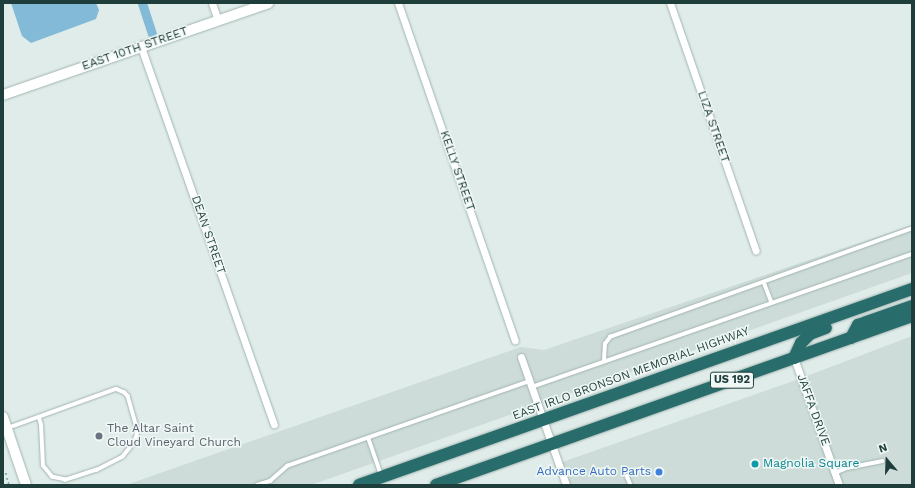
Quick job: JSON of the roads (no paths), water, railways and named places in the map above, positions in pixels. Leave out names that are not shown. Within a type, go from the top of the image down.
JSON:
[{"type":"highway","name":"EAST IRLO BRONSON MEMORIAL HIGHWAY","points":[[359,485],[912,289]]},
{"type":"highway","points":[[794,358],[801,344],[810,334],[912,298]]},
{"type":"highway","points":[[851,338],[858,325],[912,306]]},
{"type":"highway","name":"US 192","points":[[436,485],[912,316]]},
{"type":"street","points":[[212,3],[218,20]]},
{"type":"street","name":"EAST 10TH STREET","points":[[3,95],[268,3]]},
{"type":"street","name":"KELLY STREET","points":[[398,3],[515,340]]},
{"type":"street","name":"LIZA STREET","points":[[670,3],[756,251]]},
{"type":"street","name":"DEAN STREET","points":[[141,47],[274,424]]},
{"type":"street","points":[[522,357],[566,485]]},
{"type":"street","name":"JAFFA DRIVE","points":[[794,358],[839,485]]},
{"type":"street","points":[[3,417],[26,485]]},
{"type":"lane","points":[[604,361],[605,344],[610,337],[912,228]]},
{"type":"lane","points":[[257,485],[270,481],[287,466],[604,361],[912,254]]},
{"type":"lane","points":[[764,282],[772,303]]},
{"type":"lane","points":[[7,428],[109,391],[120,389],[128,396],[138,432],[135,442],[123,457],[97,470],[66,480],[52,477],[42,466],[41,425],[38,418]]},
{"type":"lane","points":[[369,439],[382,477]]},
{"type":"lane","points":[[835,473],[847,468],[882,461]]},
{"type":"lane","points":[[627,476],[630,485]]},
{"type":"water","points":[[11,3],[96,3],[99,10],[96,19],[31,43],[22,36]]},
{"type":"waterway","points":[[142,3],[152,33]]},
{"type":"place","name":"The Altar Saint Cloud Vineyard Church","points":[[99,436]]},
{"type":"place","name":"Magnolia Square","points":[[755,464]]},
{"type":"place","name":"Advance Auto Parts","points":[[659,472]]}]
